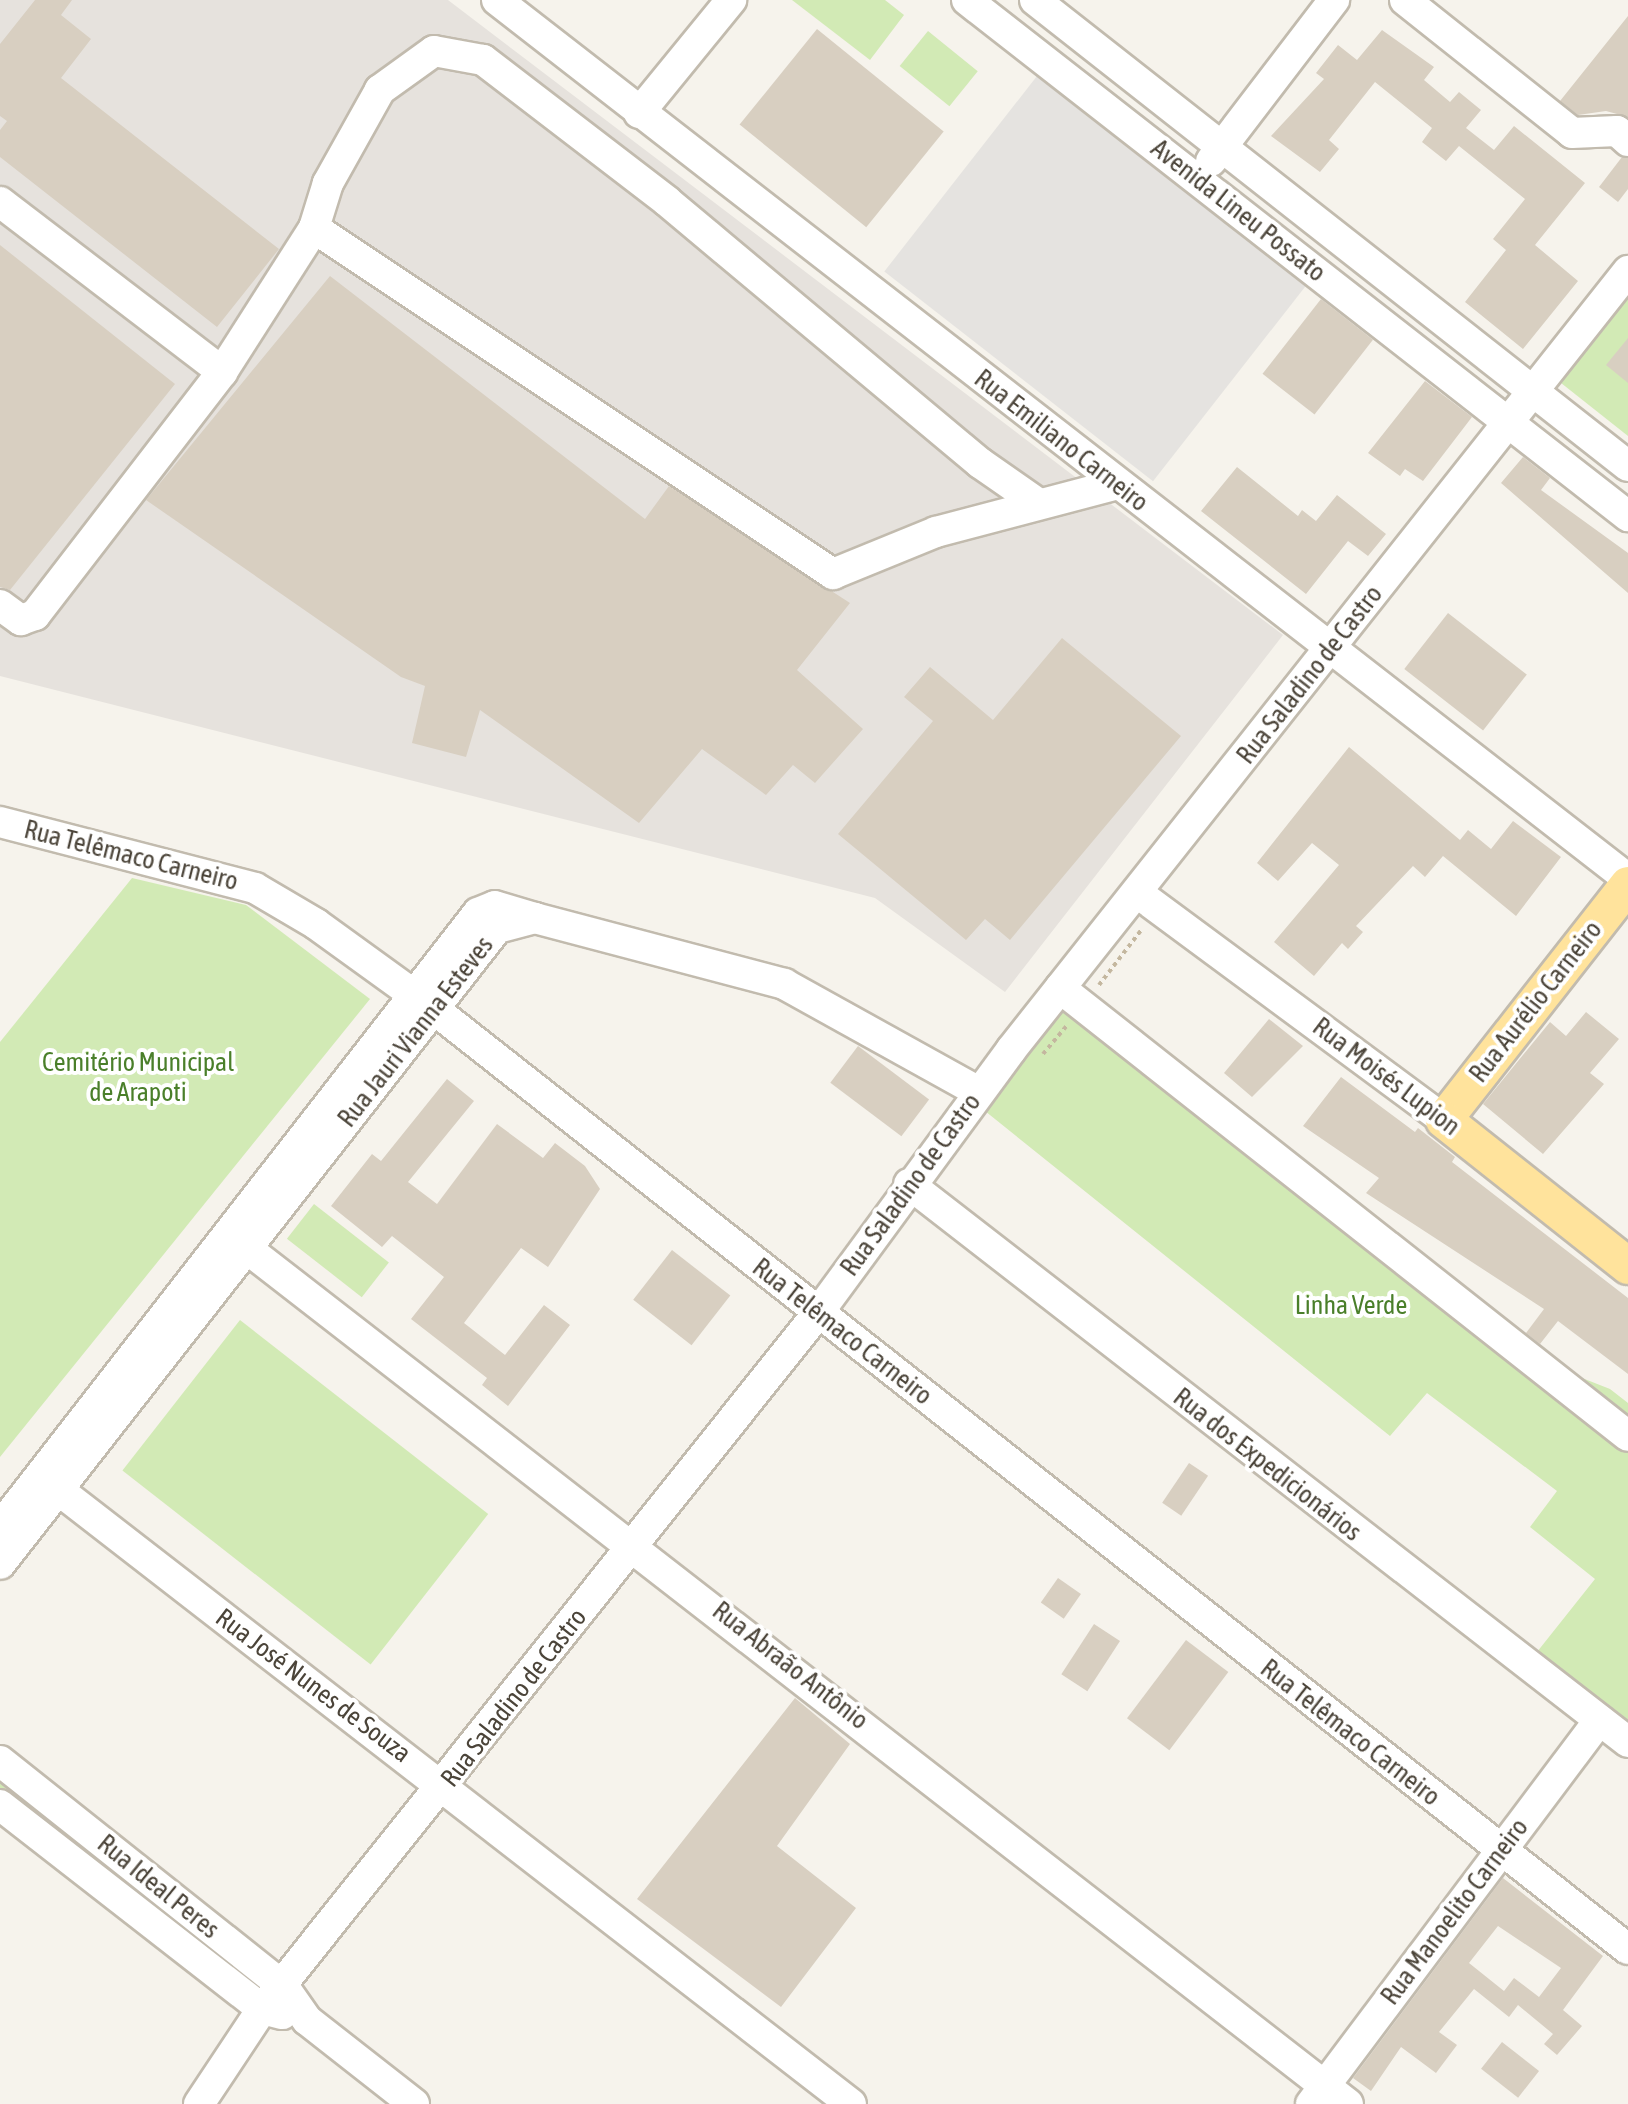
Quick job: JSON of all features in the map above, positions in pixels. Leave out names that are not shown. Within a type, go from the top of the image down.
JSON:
[{"type":"main road","name":"Rua Aurélio Carneiro","points":[[1444,1120],[1628,885]]},
{"type":"main road","name":"Rua Moisés Lupion","points":[[1444,1120],[1628,1266]]},
{"type":"street","name":"Rua Emiliano Carneiro","points":[[497,0],[1114,485],[1628,879]]},
{"type":"street","points":[[639,113],[731,0]]},
{"type":"street","name":"Avenida Lineu Possato","points":[[967,0],[1200,180],[1507,425],[1628,516]]},
{"type":"street","name":"Avenida Lineu Possato","points":[[1035,0],[1628,466]]},
{"type":"street","points":[[1200,180],[1221,144],[1334,0]]},
{"type":"street","points":[[1405,0],[1572,133],[1617,131],[1628,141]]},
{"type":"street","points":[[0,605],[21,620],[35,615],[222,372],[314,228],[328,183],[380,90],[434,51],[483,60],[667,201],[980,463],[1036,502]]},
{"type":"street","points":[[0,202],[222,372]]},
{"type":"street","points":[[314,228],[833,574],[1036,502],[1114,485]]},
{"type":"street","name":"Rua Saladino de Castro","points":[[199,2104],[262,2009],[284,1987],[445,1787],[818,1313],[909,1184],[979,1092],[1139,894],[1507,425],[1530,391],[1628,271]]},
{"type":"street","points":[[1389,332],[1413,299]]},
{"type":"street","name":"Rua Telêmaco Carneiro","points":[[0,822],[255,888],[316,924],[424,1002],[1628,1949]]},
{"type":"street","name":"Rua Moisés Lupion","points":[[1139,894],[1444,1120]]},
{"type":"street","name":"Rua Jauri Vianna Esteves","points":[[0,1564],[49,1483],[237,1241],[424,1002],[497,928],[535,918],[784,984],[979,1092]]},
{"type":"street","points":[[1060,988],[1628,1436]]},
{"type":"street","name":"Rua dos Expedicionários","points":[[909,1184],[1628,1742]]},
{"type":"street","name":"Rua Abraão Antônio","points":[[237,1241],[635,1544],[1328,2098]]},
{"type":"street","name":"Rua Jauri Vianna Esteves","points":[[0,1527],[49,1483]]},
{"type":"street","name":"Rua José Nunes de Souza","points":[[49,1483],[851,2104]]},
{"type":"street","name":"Rua Manoelito Carneiro","points":[[1328,2098],[1501,1852],[1599,1720]]},
{"type":"street","name":"Rua Ideal Peres","points":[[0,1761],[284,1987],[307,2020],[414,2104]]},
{"type":"street","name":"Rua Ideal Peres","points":[[0,1805],[262,2009],[307,2020]]},
{"type":"shaded area","points":[[0,0],[448,0],[1283,635],[1005,992],[875,898],[0,676]]},
{"type":"shaded area","points":[[1037,76],[1306,286],[1153,481],[884,271]]},
{"type":"green space","points":[[792,0],[885,0],[904,15],[870,60]]},
{"type":"green space","points":[[928,31],[978,71],[949,106],[900,66]]},
{"type":"green space","points":[[1628,290],[1628,436],[1556,379]]},
{"type":"green space","name":"Cemitério Municipal de Arapoti","points":[[132,878],[246,905],[370,999],[0,1457],[0,1042]]},
{"type":"green space","name":"Linha Verde","points":[[1077,987],[1549,1365],[1610,1389],[1628,1403],[1628,1720],[1537,1652],[1595,1579],[1530,1527],[1557,1491],[1427,1393],[1390,1436],[980,1107]]},
{"type":"green space","points":[[314,1204],[389,1262],[362,1297],[287,1239]]},
{"type":"green space","points":[[240,1320],[488,1514],[371,1664],[122,1471]]},
{"type":"green space","points":[[0,1769],[257,1981],[259,1990],[0,1798]]},
{"type":"building","points":[[35,0],[72,0],[61,15],[91,39],[61,78],[279,249],[217,327],[0,157],[0,130],[7,121],[0,116],[0,44]]},
{"type":"building","points":[[1628,16],[1628,117],[1606,111],[1578,115],[1560,101]]},
{"type":"building","points":[[817,29],[944,132],[866,227],[740,125]]},
{"type":"building","points":[[1382,30],[1434,67],[1424,80],[1450,102],[1459,92],[1481,110],[1466,128],[1494,150],[1514,126],[1585,183],[1535,245],[1578,281],[1523,349],[1465,302],[1506,250],[1493,239],[1525,199],[1459,146],[1446,161],[1422,142],[1432,128],[1375,82],[1329,140],[1339,149],[1320,172],[1271,136],[1324,79],[1316,73],[1338,45],[1357,60]]},
{"type":"building","points":[[1622,157],[1628,158],[1628,189],[1618,202],[1599,187]]},
{"type":"building","points":[[0,245],[175,384],[10,590],[0,587]]},
{"type":"building","points":[[330,276],[645,519],[669,486],[850,603],[797,670],[863,729],[815,783],[793,765],[766,795],[702,749],[639,823],[480,710],[466,757],[412,743],[425,686],[401,677],[146,500]]},
{"type":"building","points":[[1321,299],[1373,340],[1315,414],[1263,374]]},
{"type":"building","points":[[1628,338],[1628,383],[1606,365]]},
{"type":"building","points":[[1425,381],[1472,417],[1423,481],[1405,469],[1400,476],[1368,453]]},
{"type":"building","points":[[1523,457],[1550,478],[1541,490],[1628,553],[1628,593],[1501,483]]},
{"type":"building","points":[[1237,467],[1298,516],[1302,510],[1316,521],[1337,495],[1386,534],[1368,556],[1348,541],[1306,594],[1201,511]]},
{"type":"building","points":[[1448,613],[1527,675],[1483,731],[1404,669]]},
{"type":"building","points":[[1062,638],[1181,736],[1010,940],[985,919],[966,940],[838,834],[933,721],[904,697],[930,667],[993,720]]},
{"type":"building","points":[[1349,747],[1460,840],[1468,830],[1491,849],[1513,821],[1561,857],[1516,916],[1443,856],[1425,877],[1413,866],[1356,926],[1363,932],[1348,949],[1342,943],[1314,976],[1274,942],[1339,865],[1312,843],[1278,881],[1257,863]]},
{"type":"building","points":[[1586,1012],[1619,1039],[1590,1073],[1604,1084],[1543,1154],[1483,1104],[1550,1022],[1566,1036]]},
{"type":"building","points":[[1269,1019],[1303,1046],[1252,1097],[1224,1073]]},
{"type":"building","points":[[858,1046],[929,1100],[901,1136],[830,1083]]},
{"type":"building","points":[[1341,1077],[1415,1132],[1418,1128],[1455,1157],[1452,1162],[1628,1298],[1628,1374],[1558,1321],[1540,1344],[1526,1333],[1544,1309],[1366,1193],[1379,1178],[1303,1126]]},
{"type":"building","points":[[447,1079],[474,1101],[408,1182],[437,1204],[497,1124],[543,1158],[555,1143],[585,1166],[600,1189],[548,1267],[521,1248],[464,1323],[505,1355],[544,1305],[570,1325],[508,1406],[482,1385],[487,1378],[411,1319],[444,1277],[392,1236],[382,1247],[331,1206],[372,1154],[381,1161]]},
{"type":"building","points":[[672,1250],[730,1296],[692,1345],[633,1300]]},
{"type":"building","points":[[1189,1463],[1208,1476],[1181,1516],[1162,1503]]},
{"type":"building","points":[[1058,1578],[1081,1594],[1064,1619],[1041,1603]]},
{"type":"building","points":[[1094,1624],[1120,1641],[1087,1691],[1061,1674]]},
{"type":"building","points":[[1186,1640],[1228,1672],[1169,1750],[1127,1718]]},
{"type":"building","points":[[795,1698],[850,1744],[777,1846],[856,1908],[781,2007],[637,1899]]},
{"type":"building","points":[[1503,1878],[1603,1956],[1563,2010],[1582,2026],[1557,2055],[1544,2044],[1553,2034],[1518,2005],[1509,2017],[1474,1989],[1439,2032],[1457,2045],[1436,2073],[1401,2047],[1371,2091],[1353,2078]],"holes":[[[1498,1926],[1561,1968],[1539,1997],[1514,1978],[1504,1991],[1469,1963]]]},
{"type":"building","points":[[1502,2042],[1539,2071],[1518,2098],[1481,2069]]}]
